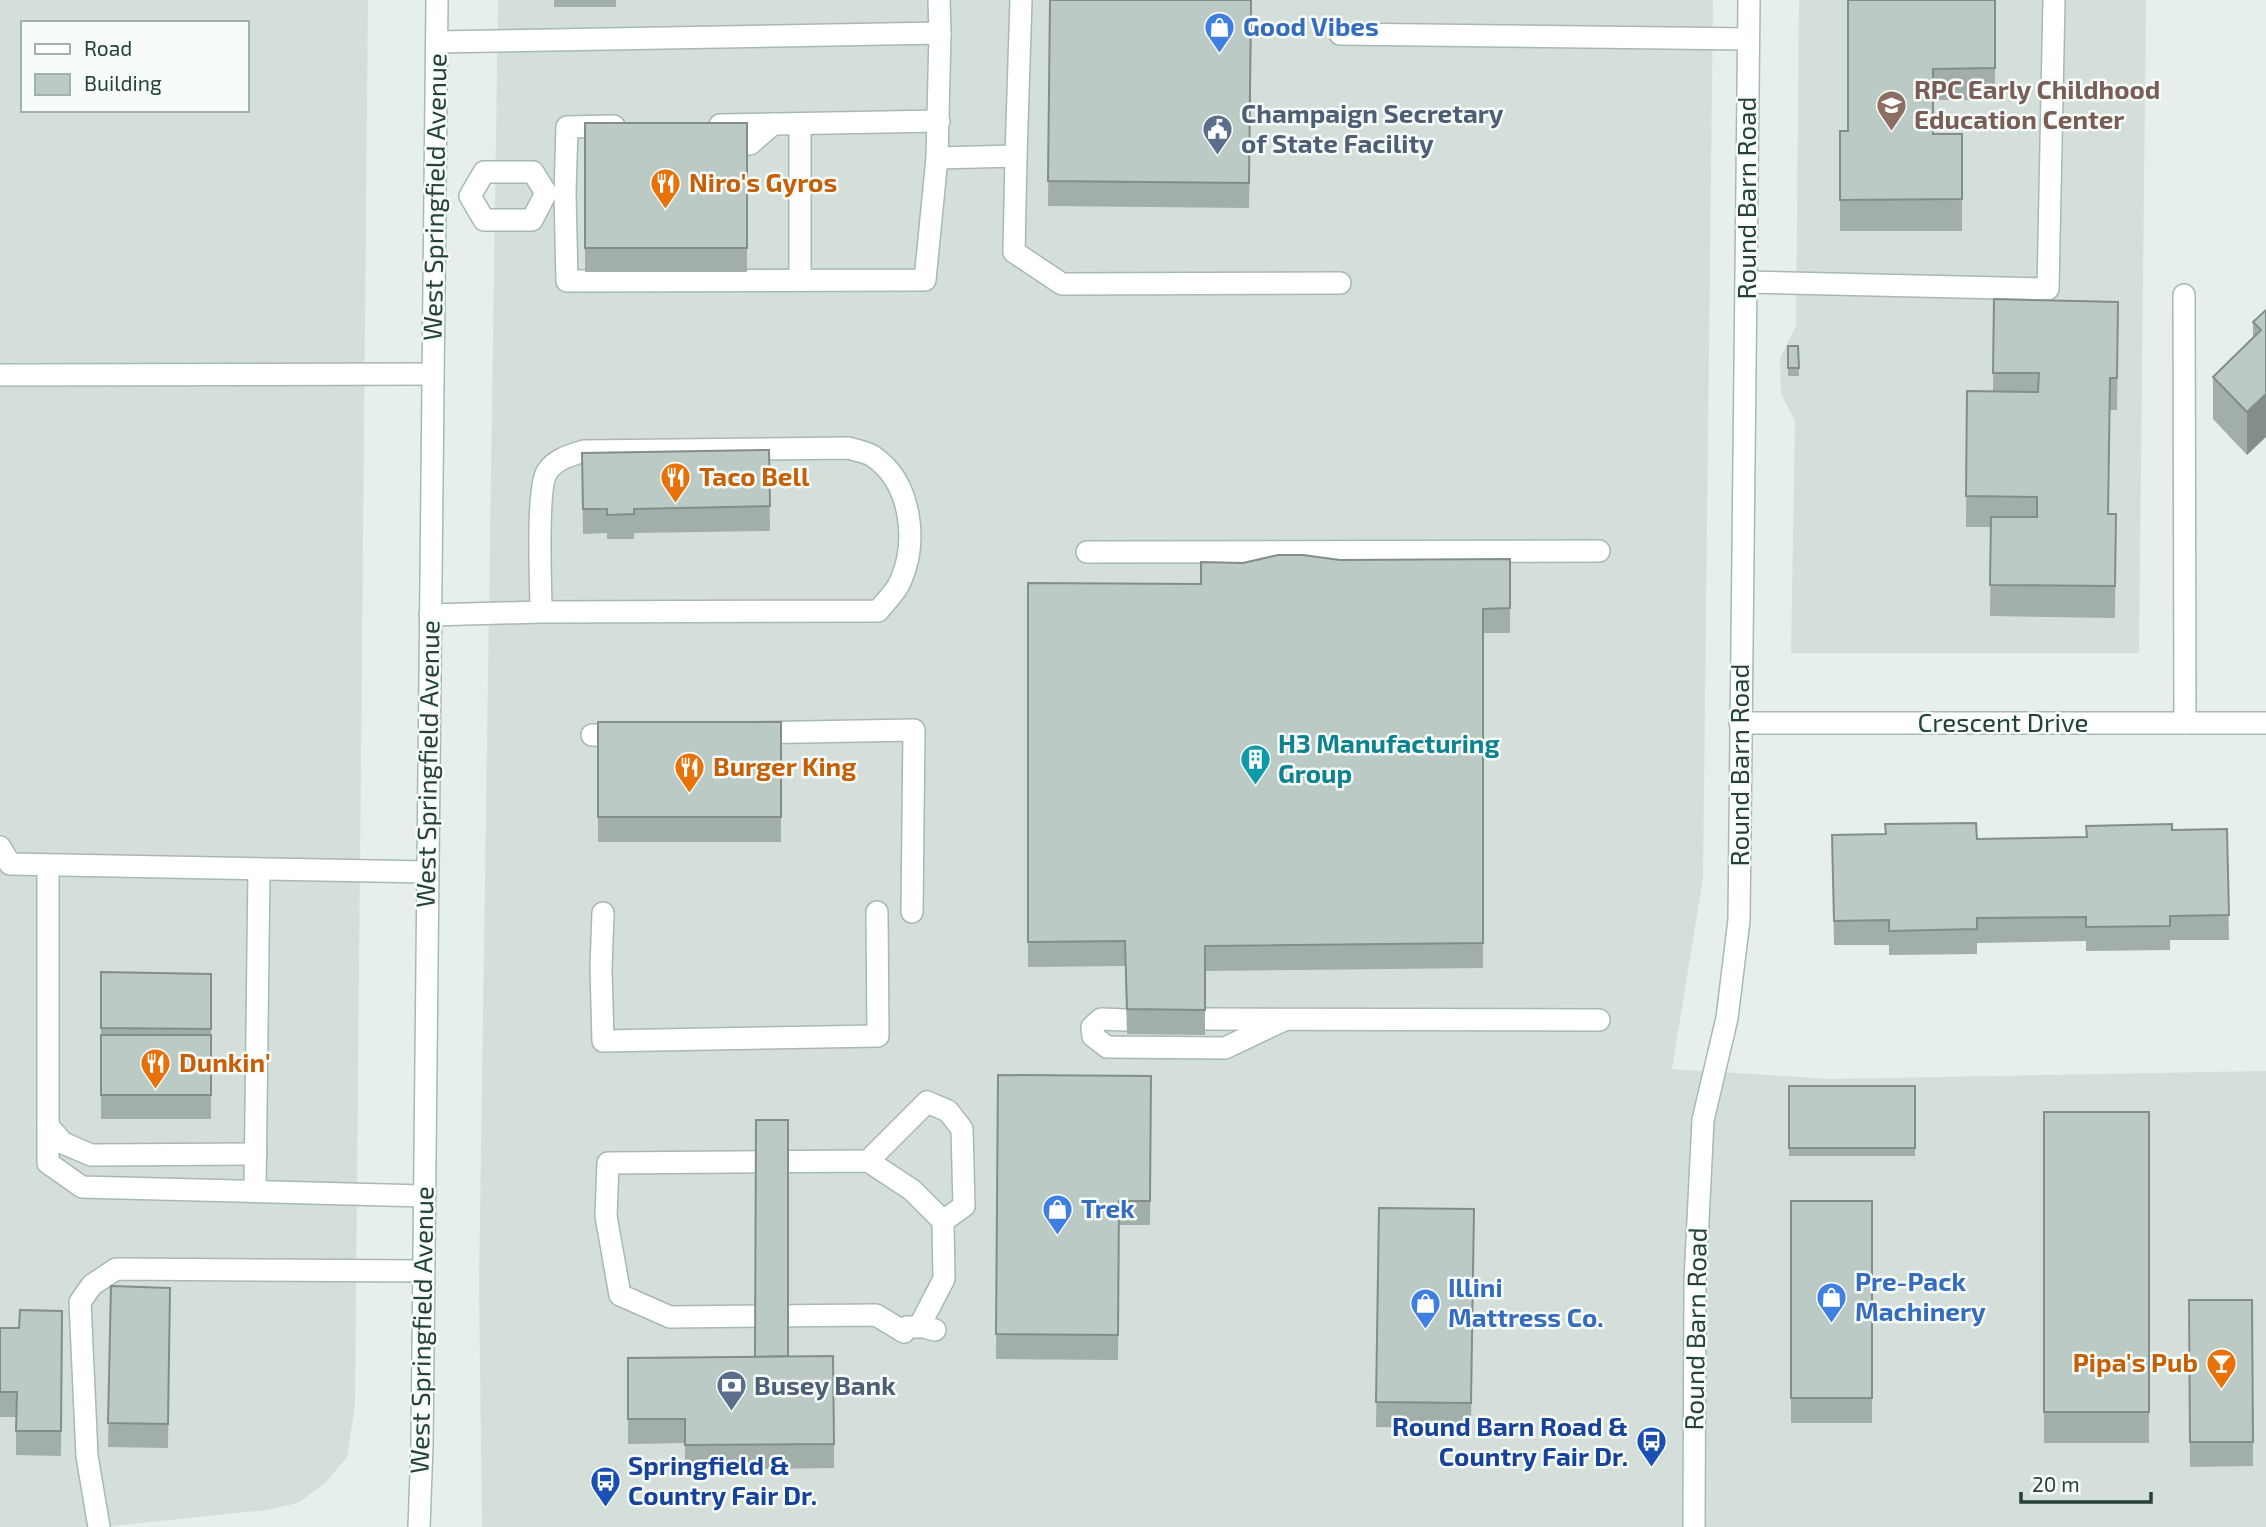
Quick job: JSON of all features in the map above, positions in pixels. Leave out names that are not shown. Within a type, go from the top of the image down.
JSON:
[{"type":"street","name":"West Springfield Avenue","points":[[419,1527],[437,0]]},
{"type":"street","points":[[634,126],[567,127],[556,193],[567,281],[925,280],[939,121],[939,0]]},
{"type":"street","points":[[1021,0],[1014,252],[1062,284],[1340,283]]},
{"type":"street","name":"Round Barn Road","points":[[1694,1527],[1695,1280],[1703,1120],[1727,1018],[1739,920],[1749,0]]},
{"type":"street","points":[[1746,282],[2048,289],[2054,0]]},
{"type":"street","points":[[437,42],[940,33]]},
{"type":"street","points":[[1340,34],[1748,39]]},
{"type":"street","points":[[701,134],[773,124],[939,121]]},
{"type":"street","points":[[800,124],[800,280]]},
{"type":"street","points":[[578,126],[593,144],[620,144]]},
{"type":"street","points":[[937,158],[1016,156]]},
{"type":"street","points":[[470,196],[484,172],[533,172],[556,193]]},
{"type":"street","points":[[470,196],[484,220],[532,220],[556,193]]},
{"type":"street","points":[[435,196],[470,196]]},
{"type":"street","points":[[2184,295],[2185,723]]},
{"type":"street","points":[[0,375],[433,373]]},
{"type":"street","points":[[430,615],[878,611],[901,582],[909,549],[907,506],[897,477],[873,455],[849,448],[584,450],[564,457],[547,472],[541,505],[541,612]]},
{"type":"street","points":[[1087,552],[1599,551]]},
{"type":"street","name":"Crescent Drive","points":[[1740,723],[2266,723]]},
{"type":"street","points":[[732,733],[914,730],[912,912]]},
{"type":"street","points":[[592,735],[648,734]]},
{"type":"street","points":[[0,847],[10,864],[427,872]]},
{"type":"street","points":[[48,865],[48,1163],[82,1187],[424,1196]]},
{"type":"street","points":[[255,1190],[258,869]]},
{"type":"street","points":[[603,913],[603,1041],[878,1036],[877,912]]},
{"type":"street","points":[[1127,1020],[1101,1019],[1092,1027],[1093,1036],[1107,1047],[1225,1048],[1287,1019]]},
{"type":"street","points":[[1205,1019],[1599,1020]]},
{"type":"street","points":[[868,1161],[927,1102],[948,1111],[962,1129],[964,1206],[943,1221]]},
{"type":"street","points":[[48,1126],[63,1143],[91,1155],[256,1154]]},
{"type":"street","points":[[868,1161],[912,1190],[943,1221],[944,1279],[927,1328],[907,1327],[904,1332],[876,1315],[670,1317],[620,1295],[606,1216],[608,1163],[868,1161]]},
{"type":"street","points":[[99,1527],[87,1456],[80,1302],[92,1285],[116,1269],[422,1271]]},
{"type":"shaded area","points":[[0,0],[368,0],[355,1405],[347,1457],[325,1483],[298,1503],[266,1510],[102,1527],[0,1527]]},
{"type":"shaded area","points":[[498,0],[1713,0],[1703,878],[1672,1069],[1832,1079],[2266,1071],[2266,1527],[482,1527],[479,1284]]},
{"type":"shaded area","points":[[1799,0],[2146,0],[2139,653],[1791,653],[1795,421],[1781,394],[1780,358],[1796,326]]},
{"type":"building","points":[[1050,0],[1251,0],[1249,183],[1048,181]]},
{"type":"building","name":"RPC Early Childhood Education Center","points":[[1848,0],[1995,0],[1995,68],[1933,69],[1933,134],[1962,134],[1962,199],[1840,200],[1840,131],[1848,131]]},
{"type":"building","name":"Niro's Gyros","points":[[585,123],[747,123],[747,248],[585,248]]},
{"type":"building","points":[[1994,299],[2118,302],[2117,378],[2110,378],[2108,514],[2116,514],[2115,586],[1990,585],[1991,517],[2037,517],[2037,497],[1966,496],[1967,391],[2038,392],[2039,373],[1993,373]]},
{"type":"building","points":[[2266,310],[2266,394],[2247,412],[2213,377],[2261,330],[2253,322]]},
{"type":"building","points":[[1788,346],[1798,346],[1799,368],[1788,368]]},
{"type":"building","points":[[769,450],[770,506],[634,509],[634,514],[607,515],[607,509],[583,509],[582,453]]},
{"type":"building","name":"H3 Manufacturing Group","points":[[1278,555],[1340,560],[1510,559],[1510,608],[1483,609],[1483,943],[1205,946],[1205,1010],[1127,1009],[1125,941],[1028,942],[1028,583],[1201,584],[1201,562],[1243,563]]},
{"type":"building","name":"Burger King","points":[[598,722],[781,722],[781,817],[598,817]]},
{"type":"building","points":[[1976,823],[1977,839],[2087,837],[2086,826],[2172,824],[2172,830],[2227,829],[2229,915],[2170,916],[2170,926],[2086,927],[2086,917],[1977,918],[1977,929],[1889,931],[1889,920],[1834,921],[1832,835],[1886,834],[1885,824]]},
{"type":"building","points":[[101,972],[211,974],[211,1029],[101,1028]]},
{"type":"building","points":[[101,1035],[211,1035],[211,1095],[101,1095]]},
{"type":"building","name":"Trek","points":[[998,1075],[1151,1076],[1150,1201],[1119,1201],[1118,1335],[996,1334]]},
{"type":"building","points":[[1789,1086],[1915,1086],[1915,1148],[1789,1148]]},
{"type":"building","points":[[2044,1112],[2149,1112],[2149,1412],[2044,1412]]},
{"type":"building","points":[[756,1120],[788,1120],[788,1356],[755,1357]]},
{"type":"building","name":"Pre-Pack Machinery","points":[[1791,1201],[1872,1201],[1872,1398],[1791,1398]]},
{"type":"building","name":"Illini Mattress Co.","points":[[1379,1208],[1474,1209],[1471,1403],[1376,1402]]},
{"type":"building","points":[[111,1286],[170,1288],[168,1424],[108,1423]]},
{"type":"building","name":"Pipa's Pub","points":[[2189,1300],[2252,1300],[2253,1442],[2190,1442]]},
{"type":"building","points":[[20,1310],[62,1311],[61,1431],[16,1431],[17,1392],[0,1392],[0,1328],[19,1328]]},
{"type":"building","name":"Busey Bank","points":[[833,1356],[834,1444],[685,1445],[685,1419],[628,1419],[628,1358]]},
{"type":"place","name":"Good Vibes","points":[[1220,54]]},
{"type":"place","name":"RPC Early Childhood Education Center","points":[[1891,132]]},
{"type":"place","name":"Champaign Secretary of State Facility","points":[[1218,156]]},
{"type":"place","name":"Niro's Gyros","points":[[666,210]]},
{"type":"place","name":"Taco Bell","points":[[676,504]]},
{"type":"place","name":"H3 Manufacturing Group","points":[[1255,786]]},
{"type":"place","name":"Burger King","points":[[690,794]]},
{"type":"place","name":"Dunkin'","points":[[156,1090]]},
{"type":"place","name":"Trek","points":[[1058,1236]]},
{"type":"place","name":"Pre-Pack Machinery","points":[[1832,1324]]},
{"type":"place","name":"Illini Mattress Co.","points":[[1425,1330]]},
{"type":"place","name":"Pipa's Pub","points":[[2221,1390]]},
{"type":"place","name":"Busey Bank","points":[[731,1413]]},
{"type":"place","name":"Round Barn Road & Country Fair Dr.","points":[[1651,1469]]},
{"type":"place","name":"Springfield & Country Fair Dr.","points":[[605,1508]]}]
